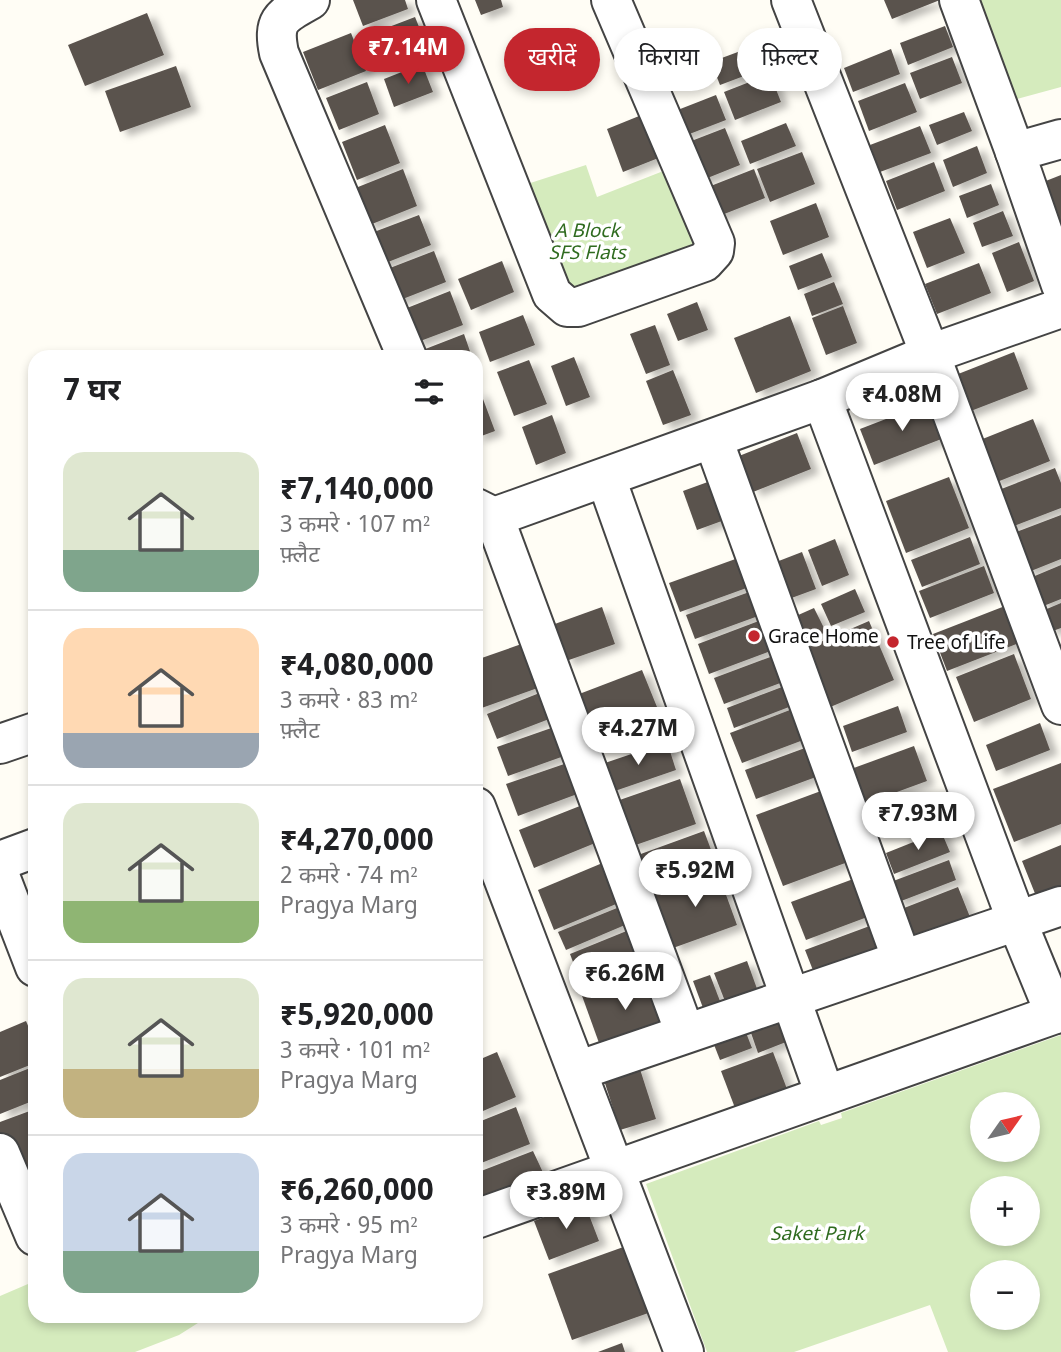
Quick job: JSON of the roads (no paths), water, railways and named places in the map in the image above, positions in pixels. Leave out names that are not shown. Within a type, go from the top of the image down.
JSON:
[{"type":"street","points":[[310,0],[286,14],[278,23],[275,33],[279,53],[404,350]]},
{"type":"street","points":[[436,0],[552,294],[567,307],[578,307],[704,262],[715,251],[715,243],[611,0]]},
{"type":"street","points":[[791,0],[930,354],[1061,705]]},
{"type":"street","points":[[959,0],[1061,285]]},
{"type":"street","points":[[1015,152],[1061,139]]},
{"type":"street","points":[[685,1033],[485,513],[606,478],[822,399],[930,354],[1061,308]]},
{"type":"street","points":[[483,1217],[617,1172],[1058,1013],[1018,923],[822,399]]},
{"type":"street","points":[[713,439],[902,960]]},
{"type":"street","points":[[606,478],[825,1096]]},
{"type":"street","points":[[0,744],[28,734]]},
{"type":"street","points":[[483,825],[684,1352]]},
{"type":"street","points":[[0,860],[28,850]]},
{"type":"street","points":[[0,876],[28,949]]},
{"type":"street","points":[[577,1071],[1018,923],[1061,906]]},
{"type":"street","points":[[0,1153],[28,1219]]},
{"type":"place","name":"Grace Home","points":[[754,636]]},
{"type":"place","name":"Tree of Life","points":[[893,642]]},
{"type":"park label","name":"A Block SFS Flats","points":[[587,241]]},
{"type":"park label","name":"Saket Park","points":[[817,1233]]}]
